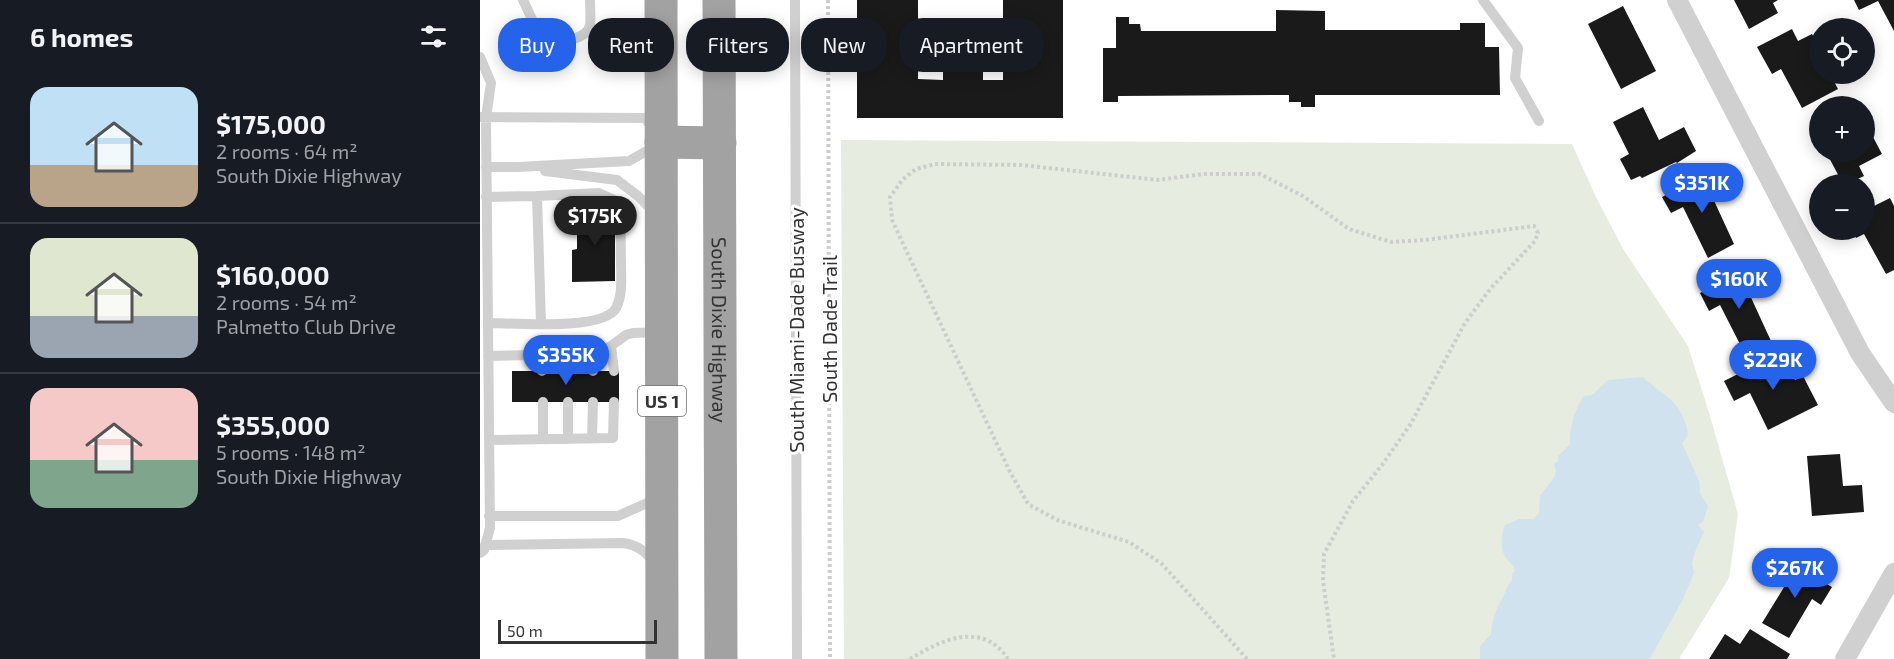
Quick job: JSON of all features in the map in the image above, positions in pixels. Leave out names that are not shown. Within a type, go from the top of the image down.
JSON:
[{"type":"highway","name":"US 1","points":[[661,0],[662,659]]},
{"type":"highway","name":"South Dixie Highway","points":[[719,0],[721,659]]},
{"type":"highway","points":[[661,142],[720,143]]},
{"type":"street","points":[[1677,0],[1860,353],[1894,403]]},
{"type":"street","points":[[1845,659],[1894,573]]},
{"type":"lane","points":[[523,0],[538,32],[546,43],[579,37],[587,33],[590,26],[590,0]]},
{"type":"lane","name":"South Miami-Dade Busway","points":[[795,0],[797,659]]},
{"type":"lane","points":[[1483,0],[1518,48],[1515,78],[1539,121]]},
{"type":"lane","points":[[480,57],[491,83],[483,117],[486,166],[490,528],[483,549],[634,545],[646,553],[662,571]]},
{"type":"lane","points":[[483,117],[645,118],[661,142],[629,161],[518,167],[486,166]]},
{"type":"lane","points":[[518,167],[617,180],[638,196],[662,220]]},
{"type":"lane","points":[[486,197],[599,193],[614,200],[620,214],[621,296],[615,310],[602,320],[583,324],[488,323]]},
{"type":"lane","points":[[537,196],[541,323]]},
{"type":"lane","points":[[488,356],[593,354],[611,346],[626,335],[662,332]]},
{"type":"lane","points":[[611,346],[614,371]]},
{"type":"lane","points":[[593,354],[593,371]]},
{"type":"lane","points":[[542,355],[542,371]]},
{"type":"lane","points":[[567,355],[568,371]]},
{"type":"lane","points":[[543,402],[543,439]]},
{"type":"lane","points":[[568,402],[568,439]]},
{"type":"lane","points":[[592,438],[593,402]]},
{"type":"lane","points":[[489,440],[613,438],[614,402]]},
{"type":"lane","points":[[489,516],[618,516],[662,496]]},
{"type":"path","name":"South Dade Trail","points":[[828,0],[830,659]]},
{"type":"path","points":[[1247,659],[1162,564],[1129,542],[1057,520],[1028,504],[1010,472],[892,220],[890,197],[903,179],[916,169],[935,164],[1021,165],[1158,180],[1203,174],[1260,174],[1303,196],[1349,229],[1391,242],[1534,226],[1538,233],[1535,241],[1491,288],[1465,323],[1410,424],[1382,465],[1353,501],[1324,554],[1323,581],[1334,659]]},
{"type":"path","points":[[910,659],[932,645],[954,637],[984,638],[1008,659]]},
{"type":"shaded area","points":[[841,140],[1572,144],[1623,249],[1688,346],[1738,514],[1729,578],[1679,659],[844,659]]},
{"type":"water","points":[[1643,377],[1673,402],[1682,414],[1688,433],[1682,443],[1699,481],[1700,493],[1708,506],[1703,522],[1698,525],[1704,532],[1692,563],[1694,573],[1683,599],[1652,655],[1649,659],[1480,659],[1480,646],[1491,634],[1495,614],[1515,570],[1503,551],[1502,537],[1505,525],[1519,519],[1534,519],[1539,513],[1540,496],[1555,476],[1554,464],[1558,461],[1558,456],[1570,444],[1574,415],[1583,396],[1592,395],[1608,380]]},
{"type":"building","points":[[857,0],[918,0],[918,18],[899,18],[899,72],[918,72],[918,79],[943,80],[943,72],[983,72],[983,80],[1003,80],[1003,72],[1044,72],[1044,18],[1003,18],[1003,0],[1063,0],[1063,118],[857,118],[857,72],[887,72],[887,18],[857,18]]},
{"type":"building","points":[[1734,0],[1778,0],[1773,3],[1778,13],[1749,29]]},
{"type":"building","points":[[1854,0],[1894,0],[1894,31],[1878,1],[1859,10]]},
{"type":"building","points":[[1623,6],[1656,71],[1621,89],[1588,24]]},
{"type":"building","points":[[1276,10],[1325,11],[1325,30],[1460,30],[1460,23],[1485,23],[1485,47],[1499,47],[1500,95],[1315,95],[1315,107],[1301,107],[1301,102],[1289,102],[1289,95],[1118,96],[1118,102],[1103,102],[1103,48],[1116,48],[1116,17],[1129,17],[1129,24],[1140,24],[1141,31],[1276,31]]},
{"type":"building","points":[[1792,29],[1798,41],[1809,36],[1809,84],[1835,84],[1838,89],[1825,96],[1809,96],[1809,104],[1802,108],[1781,69],[1772,74],[1757,47]]},
{"type":"building","points":[[1643,107],[1659,140],[1684,127],[1696,151],[1677,163],[1642,178],[1640,176],[1631,180],[1620,159],[1629,154],[1613,122]]},
{"type":"building","points":[[1875,141],[1882,154],[1875,158]]},
{"type":"building","points":[[1831,162],[1867,162],[1859,166],[1863,174],[1838,174]]},
{"type":"building","points":[[1709,173],[1717,189],[1710,192],[1734,244],[1708,258],[1683,207],[1671,213],[1662,197]]},
{"type":"building","points":[[1890,198],[1894,206],[1894,270],[1886,274],[1867,240],[1875,240],[1875,206]]},
{"type":"building","points":[[577,211],[615,211],[615,281],[572,282],[572,250],[577,249]]},
{"type":"building","points":[[1747,269],[1757,286],[1748,291],[1771,341],[1745,354],[1720,305],[1709,311],[1700,293]]},
{"type":"building","points":[[1782,352],[1795,380],[1803,376],[1818,405],[1768,430],[1750,393],[1734,401],[1724,381]]},
{"type":"building","points":[[512,371],[619,371],[619,402],[512,402]]},
{"type":"building","points":[[1840,454],[1843,486],[1862,485],[1864,512],[1812,516],[1807,456]]},
{"type":"building","points":[[1788,562],[1832,587],[1821,605],[1812,599],[1789,638],[1762,623],[1786,584],[1778,580]]},
{"type":"building","points":[[1750,629],[1790,654],[1787,659],[1709,659],[1725,634],[1740,644]]}]
